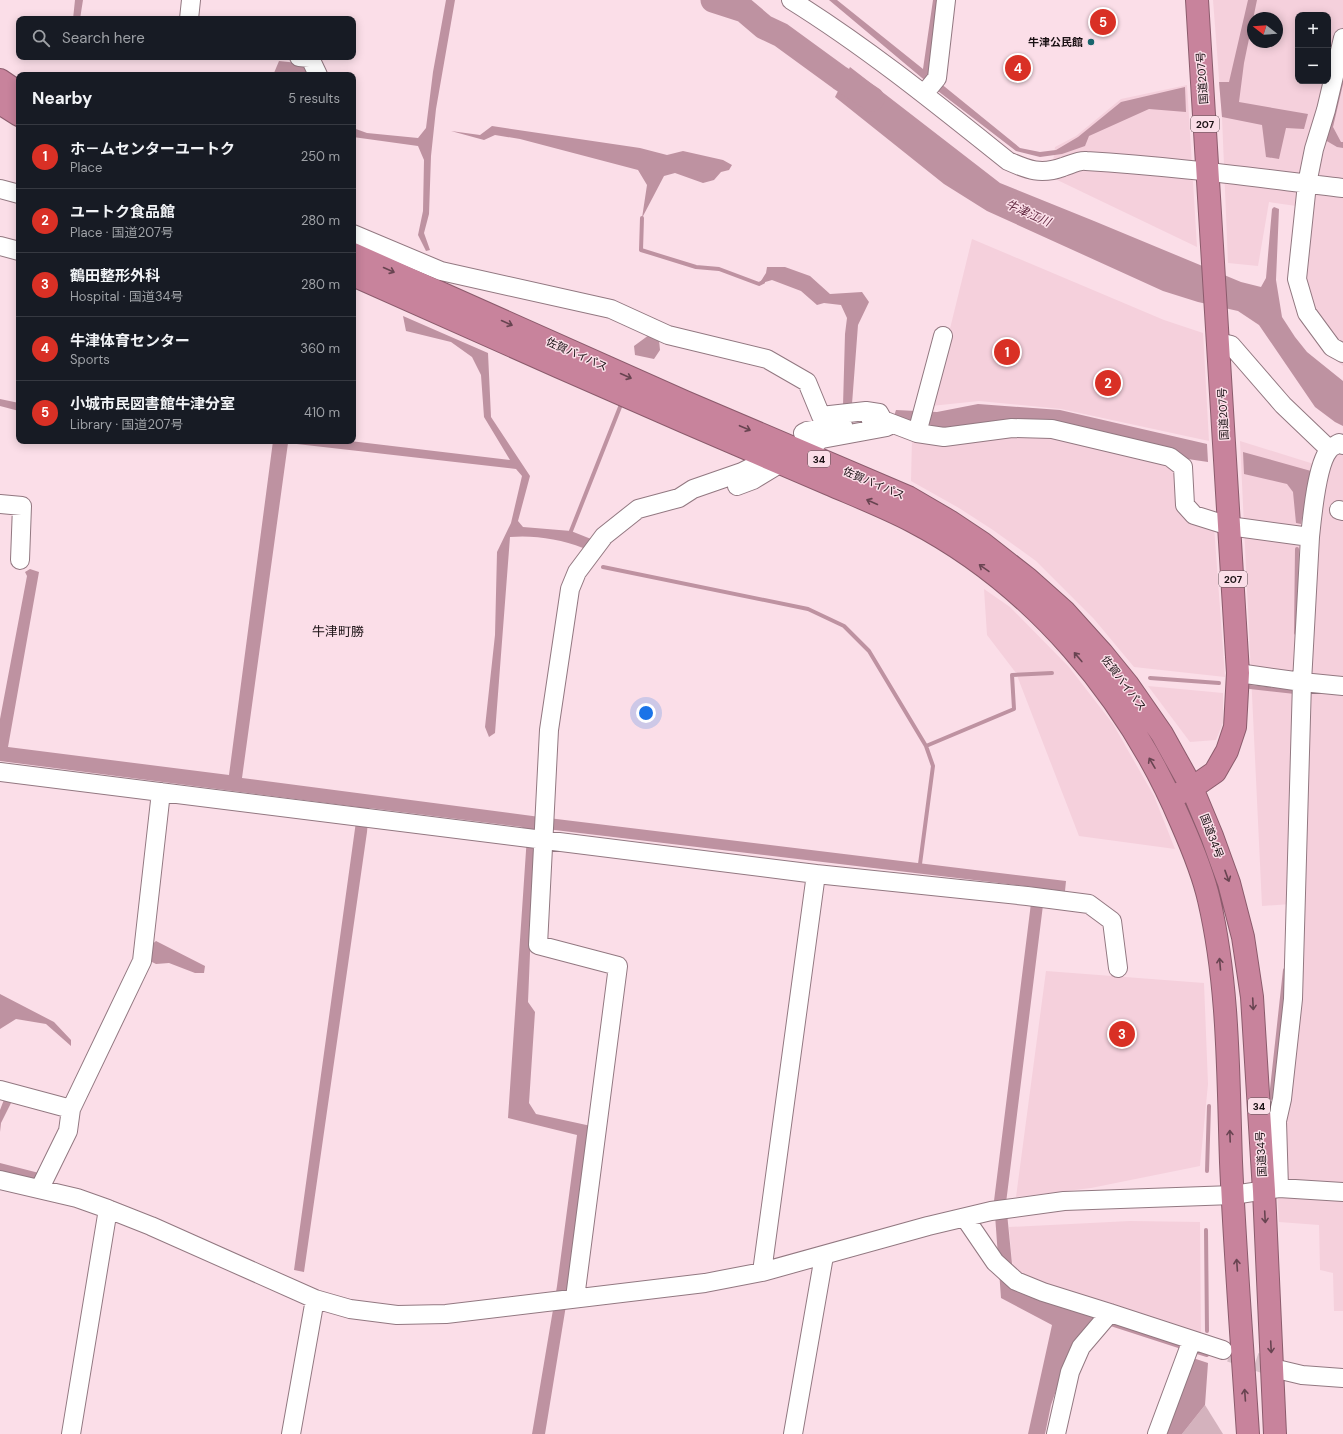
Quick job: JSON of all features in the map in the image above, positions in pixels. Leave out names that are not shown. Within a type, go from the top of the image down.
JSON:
[{"type":"highway","name":"国道207号","points":[[1171,798],[1192,788],[1215,772],[1227,751],[1235,727],[1238,673],[1197,0]]},
{"type":"highway","points":[[0,80],[16,91]]},
{"type":"highway","points":[[0,103],[16,113]]},
{"type":"highway","name":"佐賀バイパス","points":[[356,255],[685,402],[802,442],[949,521],[982,543],[1028,579],[1065,612],[1102,653],[1128,685],[1162,734],[1192,788]]},
{"type":"highway","name":"佐賀バイパス","points":[[356,276],[686,423],[876,504],[913,521],[954,546],[999,578],[1037,610],[1100,683],[1134,732],[1171,798]]},
{"type":"highway","name":"国道34号","points":[[1192,788],[1212,836],[1229,883],[1244,937],[1252,996],[1271,1190],[1275,1434]]},
{"type":"highway","name":"国道34号","points":[[1171,798],[1191,845],[1208,895],[1219,952],[1226,1025],[1233,1194],[1248,1434]]},
{"type":"street","points":[[189,16],[191,0]]},
{"type":"street","points":[[792,0],[868,51],[930,87],[1008,161],[1023,168],[1041,172],[1053,171],[1084,160],[1208,172],[1343,188]]},
{"type":"street","points":[[930,87],[946,0]]},
{"type":"street","points":[[1343,38],[1326,110],[1314,149],[1307,184],[1297,279],[1306,313],[1332,347],[1343,353]]},
{"type":"street","points":[[311,60],[317,72]]},
{"type":"street","points":[[0,189],[16,193]]},
{"type":"street","points":[[356,235],[441,271],[611,309],[668,335],[767,359],[807,382],[821,416],[866,411],[879,413],[890,422],[917,433],[944,437],[1012,428],[1052,429],[1170,457],[1183,467],[1185,505],[1194,515],[1230,526],[1310,537]]},
{"type":"street","points":[[0,246],[16,250]]},
{"type":"street","points":[[467,305],[480,280]]},
{"type":"street","points":[[917,433],[943,336]]},
{"type":"street","points":[[1218,337],[1231,345],[1283,405],[1336,447],[1321,464],[1312,514],[1302,682],[1293,998],[1282,1100],[1277,1121],[1271,1190]]},
{"type":"street","points":[[802,442],[822,439],[890,422]]},
{"type":"street","points":[[679,498],[698,500],[753,480],[781,463]]},
{"type":"street","points":[[575,1298],[618,966],[538,945],[550,730],[570,589],[577,572],[604,536],[638,509],[679,498],[693,489],[752,467]]},
{"type":"street","points":[[0,504],[22,506],[20,560]]},
{"type":"street","points":[[1238,673],[1343,686]]},
{"type":"street","points":[[0,772],[521,838],[544,829],[816,874],[1090,904],[1112,921],[1118,968]]},
{"type":"street","points":[[40,1188],[68,1131],[71,1109],[142,961],[161,792]]},
{"type":"street","points":[[762,1272],[816,874]]},
{"type":"street","points":[[0,1090],[71,1109]]},
{"type":"street","points":[[0,1180],[40,1188],[77,1198],[108,1209],[166,1232],[315,1299],[350,1309],[398,1315],[446,1314],[704,1283],[762,1272],[928,1226],[991,1211],[1064,1201],[1233,1194],[1271,1190],[1343,1192]]},
{"type":"street","points":[[71,1434],[108,1209]]},
{"type":"street","points":[[965,1218],[995,1262],[1016,1281],[1043,1292],[1223,1350]]},
{"type":"street","points":[[794,1434],[824,1256]]},
{"type":"street","points":[[291,1434],[315,1299]]},
{"type":"street","points":[[1056,1434],[1070,1372],[1081,1347],[1110,1313]]},
{"type":"street","points":[[1157,1434],[1192,1340]]},
{"type":"street","points":[[1281,1370],[1302,1376],[1343,1378]]},
{"type":"shaded area","points":[[1213,0],[1343,0],[1343,366],[1327,353],[1301,321],[1291,282],[1296,206],[1269,202],[1258,266],[1228,263],[1222,117]]},
{"type":"shaded area","points":[[1187,85],[1197,247],[1051,177],[1055,147],[1076,136],[1121,99]]},
{"type":"shaded area","points":[[972,239],[1164,320],[1203,333],[1209,441],[1061,409],[979,401],[931,406]]},
{"type":"shaded area","points":[[1338,434],[1343,437],[1343,1311],[1334,1311],[1333,1273],[1320,1270],[1319,1225],[1279,1222],[1272,1120],[1282,1064],[1291,904],[1262,906],[1240,441],[1317,465]]},
{"type":"shaded area","points":[[1007,436],[1057,437],[1168,463],[1176,475],[1180,504],[1214,526],[1225,677],[1134,667],[1094,619],[1036,561],[959,508],[911,481],[912,439]]},
{"type":"shaded area","points":[[984,589],[1010,607],[1069,667],[1113,724],[1154,796],[1175,849],[1079,836],[1016,673],[987,635]]},
{"type":"shaded area","points":[[1148,686],[1223,693],[1223,723],[1216,740],[1190,742]]},
{"type":"shaded area","points":[[1046,971],[1204,983],[1208,1084],[1200,1166],[1091,1188],[1016,1197]]},
{"type":"shaded area","points":[[1130,1221],[1200,1222],[1201,1334],[1014,1284],[1009,1227]]},
{"type":"shaded area","points":[[1205,1405],[1223,1434],[1182,1434]]},
{"type":"water","points":[[75,0],[83,0],[80,16],[73,16]]},
{"type":"water","points":[[446,0],[455,0],[436,109],[431,156],[429,214],[424,233],[430,250],[426,251],[418,235],[423,211],[424,160],[418,146],[356,137],[356,129],[367,133],[418,138],[426,128],[433,72]]},
{"type":"water","points":[[829,0],[837,0],[923,69],[933,0],[939,0],[929,74],[1020,148],[1040,152],[1056,150],[1078,137],[1121,102],[1185,87],[1186,112],[1149,109],[1089,136],[1085,146],[1062,154],[1040,157],[1016,151],[934,88]]},
{"type":"water","points":[[1248,0],[1257,0],[1255,12],[1247,12],[1247,48],[1239,102],[1308,114],[1304,129],[1286,128],[1279,159],[1266,157],[1262,125],[1222,117],[1219,82],[1229,82]]},
{"type":"water","points":[[1343,60],[1343,84],[1333,127],[1341,142],[1343,142],[1343,148],[1337,147],[1325,140]]},
{"type":"water","points":[[279,61],[298,63],[308,67],[310,72],[274,72]]},
{"type":"water","points":[[850,67],[1000,183],[1241,282],[1261,287],[1266,278],[1272,209],[1274,207],[1279,209],[1276,280],[1282,317],[1307,352],[1343,381],[1343,426],[1315,407],[1259,325],[1238,311],[1198,302],[1163,291],[987,211],[944,184],[835,97]]},
{"type":"water","points":[[492,126],[640,148],[667,155],[683,151],[723,160],[732,165],[729,170],[721,172],[714,180],[703,183],[675,173],[664,176],[642,218],[647,185],[638,170],[520,139],[495,135],[484,140],[451,131],[480,135]]},
{"type":"water","points":[[767,267],[785,267],[810,276],[830,294],[862,292],[869,302],[858,325],[852,404],[843,406],[845,334],[847,318],[841,305],[824,303],[817,305],[801,291],[772,280],[759,284],[766,273]]},
{"type":"water","points":[[403,316],[488,353],[491,417],[530,476],[518,521],[523,527],[571,531],[591,539],[583,548],[547,538],[510,537],[495,733],[489,737],[485,727],[495,635],[497,552],[511,523],[522,476],[516,469],[297,444],[356,444],[356,442],[510,460],[484,417],[481,375],[472,357],[451,342],[406,331]]},
{"type":"water","points":[[649,335],[659,340],[660,350],[654,359],[635,355],[634,346]]},
{"type":"water","points":[[0,399],[16,402],[16,410],[0,406]]},
{"type":"water","points":[[978,404],[1060,410],[1207,444],[1208,462],[1181,458],[1045,422],[987,422],[943,430],[894,416],[896,410],[937,412]]},
{"type":"water","points":[[273,444],[288,444],[242,778],[540,817],[1066,881],[1065,891],[1045,889],[1006,1203],[1014,1284],[1091,1314],[1094,1319],[1070,1350],[1051,1405],[1045,1434],[1028,1434],[1052,1325],[1001,1298],[994,1201],[1033,887],[538,828],[535,832],[528,1002],[535,1012],[529,1103],[536,1114],[591,1126],[569,1287],[545,1434],[532,1434],[557,1286],[577,1135],[508,1118],[527,836],[522,827],[369,808],[367,832],[304,1272],[294,1270],[358,807],[0,761],[0,719],[27,576],[25,572],[30,569],[39,572],[8,747],[229,775]]},
{"type":"water","points":[[1243,452],[1311,471],[1301,524],[1296,523],[1293,492],[1287,484],[1244,474]]},
{"type":"water","points":[[156,941],[205,966],[204,973],[195,973],[169,963],[156,964],[148,960],[150,946]]},
{"type":"water","points":[[0,994],[54,1022],[71,1040],[71,1046],[46,1024],[16,1019],[0,1029]]},
{"type":"water","points":[[5,1097],[13,1099],[1,1123],[0,1132],[0,1110]]},
{"type":"water","points":[[0,1163],[39,1173],[37,1179],[0,1171]]},
{"type":"water","points":[[1193,1358],[1208,1363],[1205,1405],[1182,1434],[1164,1434]]},
{"type":"waterway","name":"牛津江川","points":[[713,0],[744,10],[764,27],[781,35],[840,78],[872,99]]},
{"type":"waterway","points":[[642,218],[641,250],[696,267],[719,269],[759,284],[763,282]]},
{"type":"waterway","points":[[571,531],[620,407]]},
{"type":"waterway","points":[[1296,633],[1297,549]]},
{"type":"waterway","points":[[603,567],[808,609],[844,626],[869,651],[926,746],[933,766],[920,864]]},
{"type":"waterway","points":[[926,746],[1014,709],[1012,675],[1052,673]]},
{"type":"waterway","points":[[1150,678],[1219,683]]},
{"type":"waterway","points":[[1250,687],[1295,692],[1295,695]]},
{"type":"waterway","points":[[1271,1098],[1285,970]]},
{"type":"waterway","points":[[1207,1171],[1209,1106]]},
{"type":"waterway","points":[[1206,1230],[1207,1331]]},
{"type":"waterway","points":[[1108,1323],[1185,1348]]},
{"type":"waterway","points":[[1194,1351],[1207,1355]]},
{"type":"tunnel","points":[[1230,1353],[1281,1370]]},
{"type":"place","name":"小城市民図書館牛津分室","points":[[1103,22]]},
{"type":"place","name":"牛津公民館","points":[[1091,42]]},
{"type":"place","name":"牛津体育センター","points":[[1018,68]]},
{"type":"place","name":"ホ－ムセンターユートク","points":[[1007,352]]},
{"type":"place","name":"ユートク食品館","points":[[1108,383]]},
{"type":"place","name":"鶴田整形外科","points":[[1122,1034]]},
{"type":"district","name":"牛津町勝","points":[[338,631]]}]
